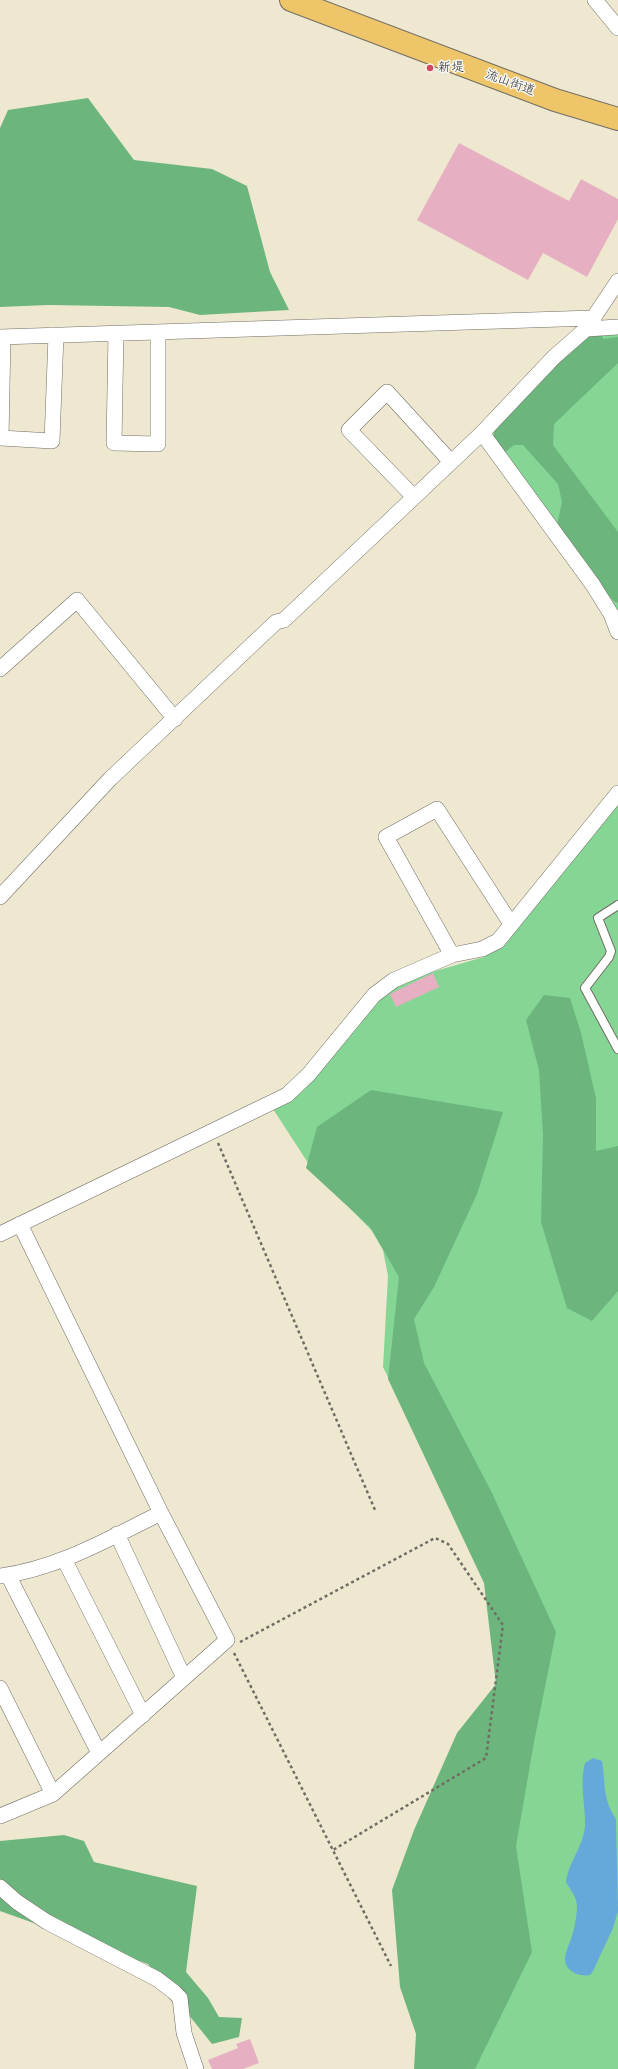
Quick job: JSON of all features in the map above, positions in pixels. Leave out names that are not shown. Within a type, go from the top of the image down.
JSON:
[{"type":"main road","name":"流山街道","points":[[291,0],[540,94],[618,119]]},
{"type":"street","points":[[595,0],[618,28]]},
{"type":"street","points":[[0,897],[110,779],[276,622],[284,620],[482,433],[554,357],[589,323],[618,281]]},
{"type":"street","points":[[56,335],[52,441],[1,438],[1,337],[56,335],[116,333],[158,332],[589,323],[618,327]]},
{"type":"street","points":[[116,333],[114,443],[158,444],[158,332]]},
{"type":"street","points":[[414,497],[349,430],[387,392],[451,462]]},
{"type":"street","points":[[482,433],[593,586],[611,614],[618,632]]},
{"type":"street","points":[[0,669],[77,600],[175,719]]},
{"type":"street","points":[[0,1234],[213,1132],[287,1094],[309,1074],[374,995],[394,980],[452,955],[482,949],[498,941],[618,793]]},
{"type":"street","points":[[452,955],[386,837],[437,809],[511,924]]},
{"type":"street","points":[[0,1816],[53,1794],[184,1678],[229,1643],[161,1513],[20,1224]]},
{"type":"street","points":[[99,1753],[4,1576],[24,1573],[64,1559],[161,1513]]},
{"type":"street","points":[[118,1534],[184,1678]]},
{"type":"street","points":[[64,1559],[142,1715]]},
{"type":"street","points":[[0,1688],[53,1794]]},
{"type":"street","points":[[0,1887],[17,1902],[47,1922],[157,1979],[174,1992],[180,1998],[184,2033],[196,2069]]},
{"type":"lane","points":[[618,905],[598,918],[611,951],[609,957],[585,988],[618,1049]]},
{"type":"path","points":[[213,1132],[375,1510]]},
{"type":"path","points":[[333,1850],[486,1758],[503,1625],[448,1544],[435,1538],[229,1643],[391,1966]]},
{"type":"green space","points":[[88,98],[134,160],[212,169],[247,186],[270,272],[289,310],[200,315],[169,307],[48,305],[0,307],[0,128],[8,110]]},
{"type":"green space","points":[[618,319],[618,614],[613,601],[494,440],[493,433],[607,321]]},
{"type":"green space","points":[[601,325],[603,339],[618,337],[618,363],[554,424],[553,445],[618,532],[618,603],[613,601],[557,525],[562,502],[558,484],[523,445],[514,445],[504,453],[494,435],[495,429],[581,340]]},
{"type":"green space","points":[[618,802],[618,2069],[461,2069],[509,1976],[496,1594],[383,1367],[388,1276],[383,1250],[372,1231],[312,1169],[273,1109],[355,1016],[404,980],[484,957],[496,950]]},
{"type":"green space","points":[[544,995],[570,998],[581,1033],[596,1098],[596,1151],[618,1146],[618,1291],[592,1321],[567,1308],[541,1222],[543,1135],[539,1070],[526,1020]]},
{"type":"green space","points":[[371,1090],[503,1112],[477,1194],[434,1287],[414,1319],[424,1363],[491,1491],[556,1632],[534,1742],[516,1846],[532,1952],[475,2069],[414,2069],[416,2034],[400,1987],[392,1890],[414,1830],[457,1733],[496,1684],[484,1583],[388,1379],[399,1277],[370,1227],[306,1168],[317,1127]]},
{"type":"green space","points":[[64,1835],[84,1841],[94,1862],[197,1886],[186,1972],[208,1998],[219,2017],[242,2018],[239,2037],[212,2044],[148,1964],[0,1911],[0,1841]]},
{"type":"water","points":[[593,1758],[602,1761],[606,1797],[616,1819],[618,1911],[613,1928],[593,1971],[590,1975],[582,1975],[574,1973],[570,1970],[565,1959],[574,1929],[577,1905],[566,1882],[567,1875],[584,1834],[585,1819],[583,1771],[585,1763]]},
{"type":"building","points":[[459,143],[569,201],[581,179],[618,199],[618,219],[587,277],[543,253],[528,280],[417,220]]},
{"type":"building","points":[[433,973],[439,987],[396,1007],[390,994]]},
{"type":"building","points":[[250,2039],[259,2063],[243,2069],[212,2069],[208,2060],[238,2048],[236,2044]]},
{"type":"place","name":"新堤","points":[[430,68]]}]
